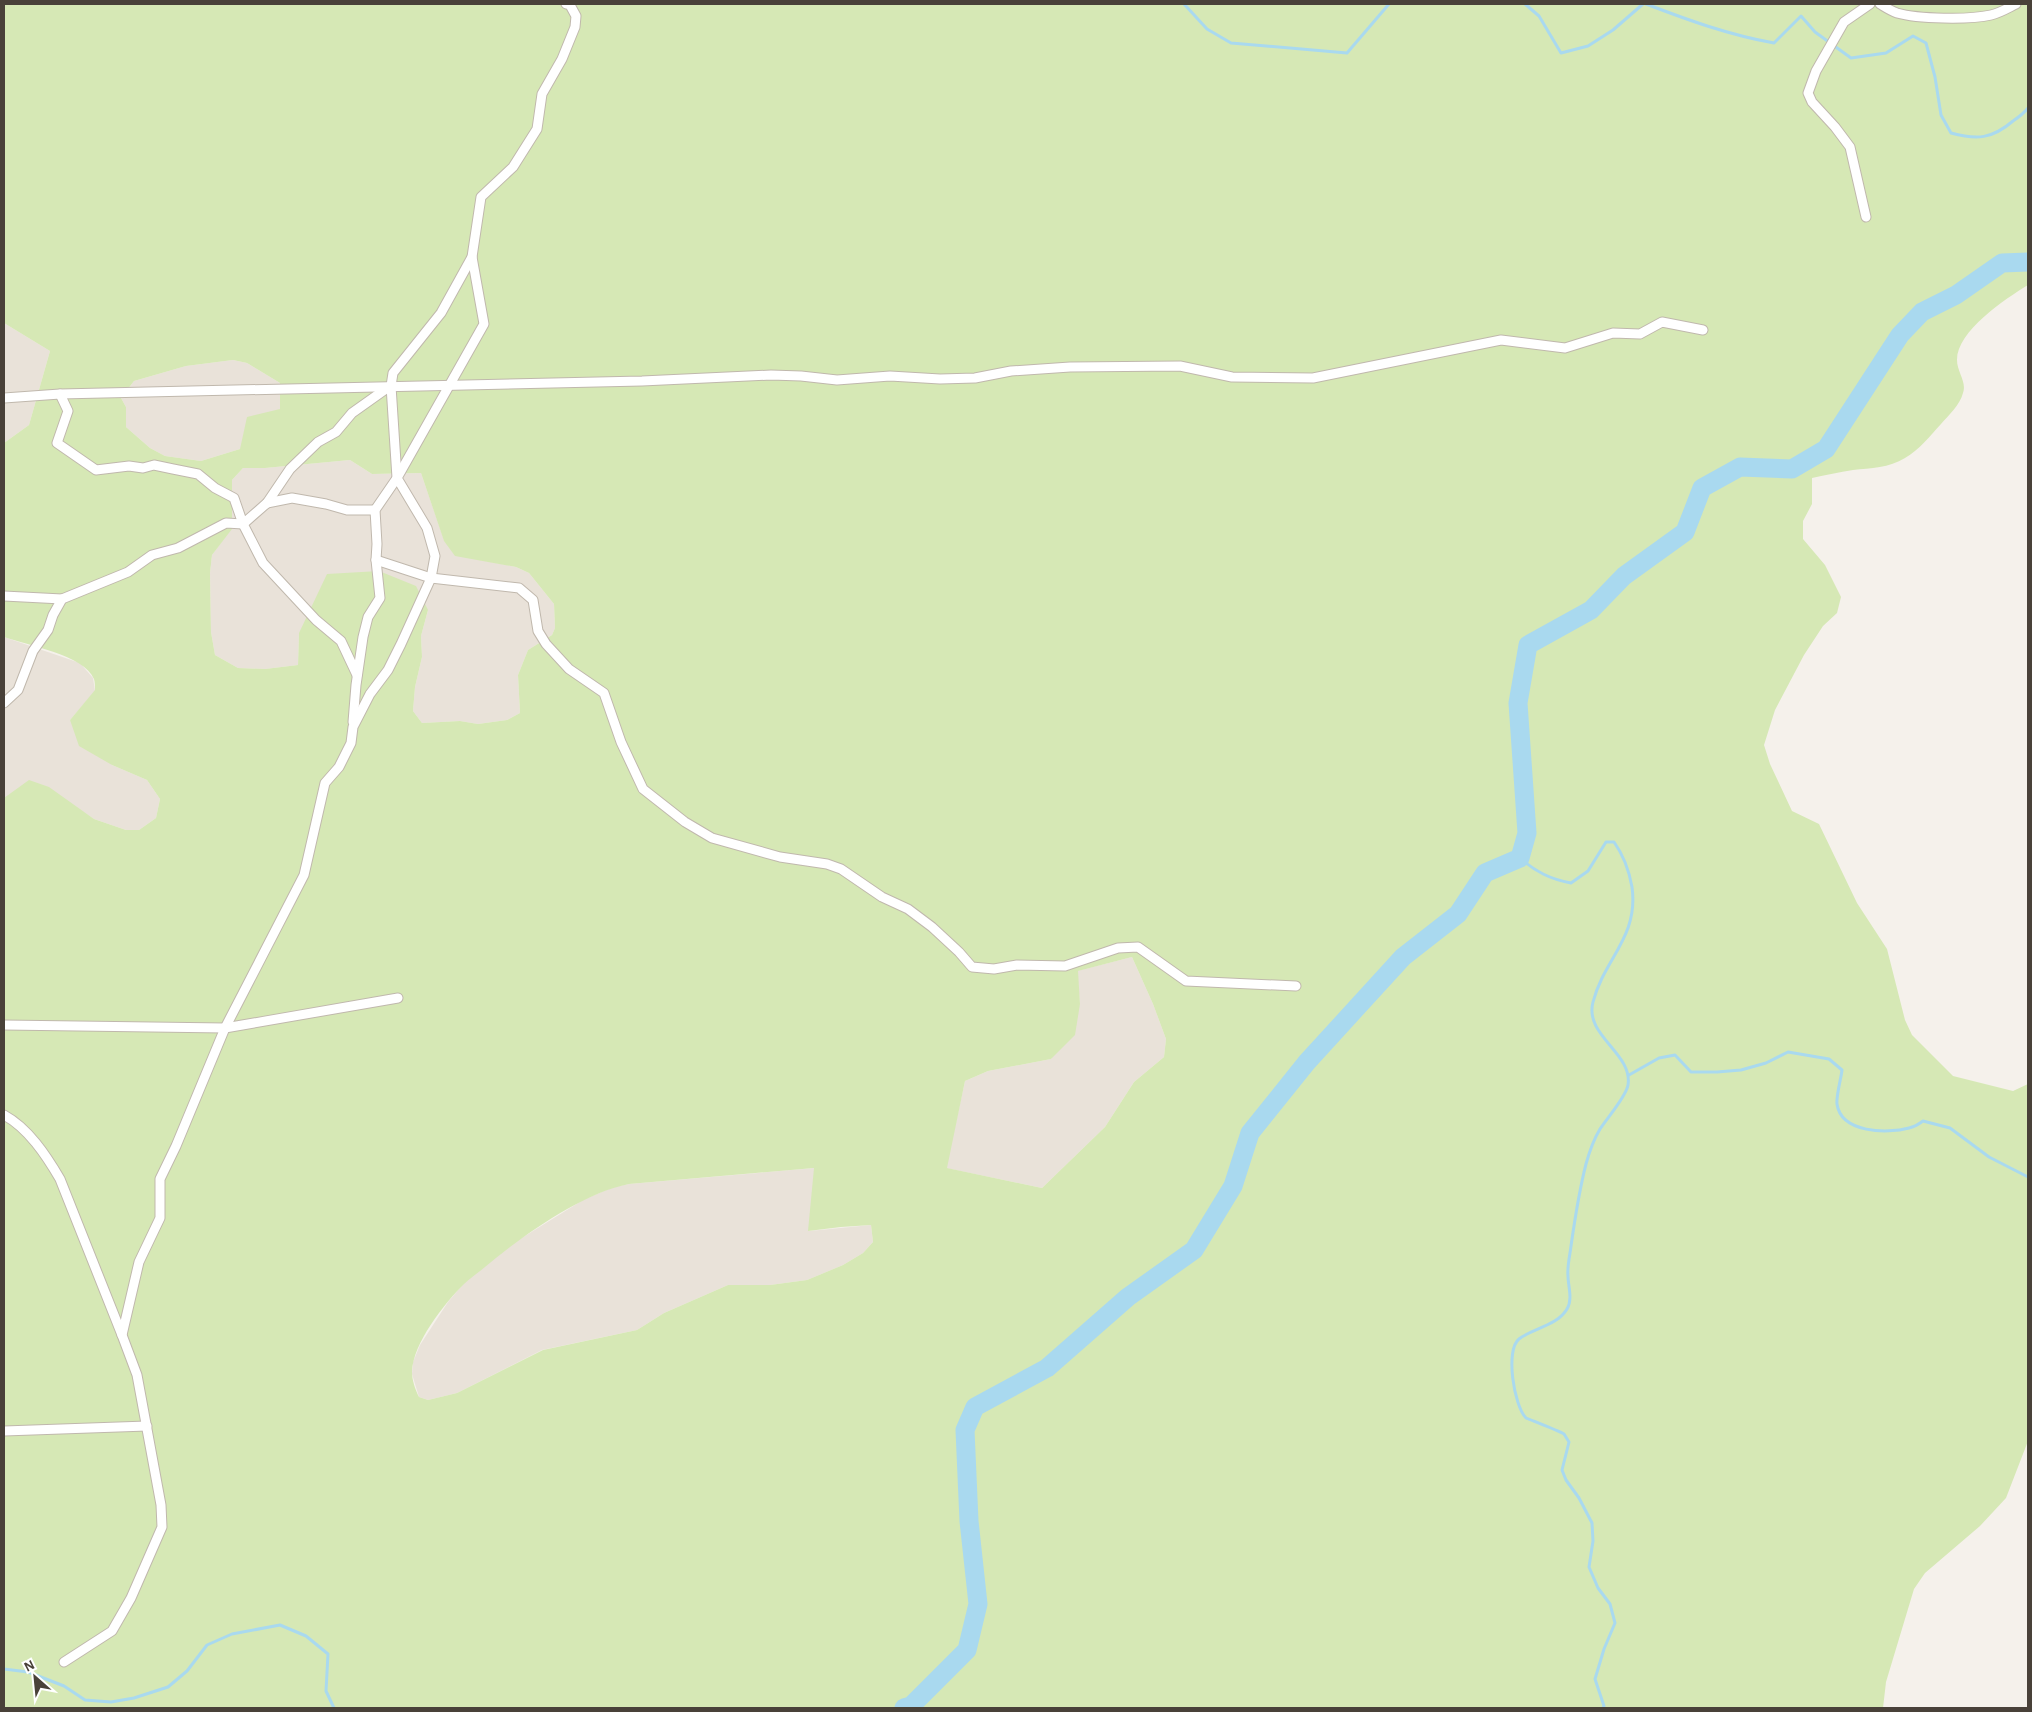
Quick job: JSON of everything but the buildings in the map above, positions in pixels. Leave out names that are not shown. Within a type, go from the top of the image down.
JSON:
[{"type":"street","points":[[353,726],[370,694],[388,670],[402,644],[431,578],[435,556],[426,528],[397,478],[391,386],[393,373],[441,313],[472,257],[482,197],[513,167],[537,129],[542,94],[562,59],[575,27],[576,16],[570,5],[566,4]]},
{"type":"street","points":[[1866,218],[1850,147],[1812,102],[1808,93],[1816,71],[1844,22],[1856,7],[1870,4]]},
{"type":"street","points":[[1880,4],[1895,13],[1914,17],[1982,16],[1993,14],[2016,4]]},
{"type":"street","points":[[122,1335],[139,1262],[160,1218],[160,1179],[176,1146],[225,1028],[304,875],[325,783],[339,767],[351,744],[358,675],[368,617],[380,598],[376,560],[375,510],[397,478],[452,384],[484,324],[472,257]]},
{"type":"street","points":[[4,398],[60,394],[642,381],[771,375],[837,380],[890,376],[940,379],[975,378],[1011,371],[1070,367],[1180,366],[1232,376],[1313,378],[1501,340],[1565,348],[1613,333],[1640,334],[1662,322],[1704,330]]},
{"type":"street","points":[[4,596],[62,598],[128,572],[152,555],[178,548],[226,523],[243,524],[267,503],[290,469],[318,442],[336,432],[352,413],[391,386]]},
{"type":"street","points":[[60,394],[68,411],[56,444],[96,470],[129,466],[143,468],[154,465],[198,474],[215,488],[234,498],[243,524],[262,563],[316,620],[341,641],[358,675]]},
{"type":"street","points":[[267,503],[292,498],[347,510],[375,510]]},
{"type":"street","points":[[376,560],[431,578],[519,588],[533,600],[538,631],[546,644],[569,669],[604,693],[621,742],[643,789],[685,822],[712,838],[780,857],[828,864],[841,869],[882,897],[908,909],[932,927],[972,967],[994,969],[1017,965],[1065,966],[1118,948],[1138,947],[1186,981],[1296,986]]},
{"type":"street","points":[[4,703],[18,690],[23,672],[33,651],[48,630],[52,615],[62,598]]},
{"type":"street","points":[[4,1025],[225,1028],[398,998]]},
{"type":"street","points":[[4,1116],[15,1121],[48,1158],[60,1179],[137,1374],[161,1505],[162,1528],[131,1598],[112,1630],[64,1662]]},
{"type":"street","points":[[4,1431],[147,1426]]},
{"type":"shaded area","points":[[4,323],[50,351],[29,425],[4,443]]},
{"type":"shaded area","points":[[233,360],[247,363],[280,383],[280,409],[240,449],[201,461],[165,456],[150,448],[126,427],[126,407],[121,398],[134,381],[186,366]]},
{"type":"shaded area","points":[[350,460],[372,474],[421,473],[444,540],[455,555],[516,567],[529,573],[554,604],[555,628],[552,635],[528,650],[518,675],[520,713],[507,720],[478,724],[460,721],[422,723],[413,711],[415,687],[422,657],[421,636],[428,610],[299,633],[298,665],[265,669],[238,668],[215,655],[211,632],[210,573],[212,555],[231,529],[232,480],[243,468],[265,468]]},
{"type":"shaded area","points":[[4,637],[80,663],[93,678],[95,691],[70,720],[112,765],[147,780],[160,799],[156,818],[139,830],[126,830],[94,819],[71,804],[4,798]]},
{"type":"shaded area","points":[[1132,957],[1166,1039],[1164,1057],[1134,1082],[1105,1127],[1042,1188],[946,1168],[965,1081],[988,1071],[1051,1059],[1080,1004],[1077,971]]},
{"type":"shaded area","points":[[815,1168],[809,1231],[871,1225],[873,1242],[863,1253],[843,1265],[807,1280],[770,1285],[728,1285],[664,1313],[637,1330],[542,1350],[457,1393],[428,1400],[419,1397],[412,1374],[413,1362],[420,1345],[448,1302],[465,1282],[512,1244],[583,1200],[613,1187],[629,1184]]},
{"type":"green space","points":[[4,4],[2028,4],[2028,285],[1995,307],[1973,327],[1965,338],[1959,349],[1957,360],[1964,385],[1959,402],[1920,447],[1905,458],[1886,466],[1812,478],[1812,504],[1803,521],[1803,539],[1825,565],[1841,597],[1837,613],[1823,626],[1804,655],[1775,710],[1764,745],[1770,764],[1792,811],[1819,824],[1857,903],[1887,949],[1905,1020],[1912,1035],[1953,1076],[2013,1091],[2028,1084],[2028,1441],[2006,1498],[1980,1526],[1925,1573],[1914,1589],[1886,1682],[1883,1708],[4,1708],[4,798],[29,780],[49,787],[94,819],[126,830],[139,830],[156,818],[160,799],[147,780],[112,765],[79,746],[70,720],[95,690],[94,679],[88,671],[79,663],[67,657],[4,637],[4,443],[29,425],[50,351],[4,323]],"holes":[[[233,360],[247,363],[280,383],[280,409],[247,417],[240,449],[201,461],[165,456],[150,448],[126,427],[126,407],[121,398],[134,381],[186,366]],[[350,460],[372,474],[421,473],[444,541],[455,556],[516,567],[529,573],[554,604],[555,628],[552,635],[528,650],[518,675],[520,713],[507,720],[478,724],[460,721],[422,723],[413,711],[415,687],[422,657],[421,636],[428,610],[416,586],[379,571],[327,574],[299,633],[298,665],[265,669],[238,668],[215,655],[211,632],[210,573],[212,555],[232,529],[232,480],[243,468],[265,468]],[[1132,957],[1166,1039],[1164,1057],[1134,1082],[1105,1127],[1042,1188],[947,1168],[965,1081],[988,1071],[1051,1059],[1075,1035],[1080,1004],[1078,971]],[[814,1168],[808,1231],[871,1225],[873,1242],[863,1253],[843,1265],[807,1280],[770,1285],[728,1285],[664,1313],[637,1330],[543,1350],[457,1393],[428,1400],[419,1397],[414,1385],[412,1372],[418,1349],[439,1313],[464,1284],[516,1242],[553,1217],[592,1196],[629,1184]]]},
{"type":"waterway","points":[[1184,4],[1207,29],[1231,43],[1347,53],[1389,4]]},
{"type":"waterway","points":[[1525,4],[1539,16],[1561,53],[1588,46],[1613,30],[1643,4]]},
{"type":"waterway","points":[[1646,4],[1725,31],[1774,43],[1801,16],[1815,32],[1851,58],[1886,53],[1913,36],[1926,43],[1935,77],[1941,115],[1951,133],[1969,137],[1991,135],[2005,127],[2028,108]]},
{"type":"waterway","points":[[904,1708],[911,1706],[967,1650],[978,1604],[969,1521],[965,1430],[975,1407],[1047,1368],[1128,1297],[1194,1250],[1233,1186],[1250,1133],[1307,1062],[1403,957],[1458,914],[1485,873],[1520,858],[1527,833],[1518,703],[1528,645],[1591,610],[1624,576],[1685,532],[1702,488],[1740,467],[1792,469],[1826,449],[1900,335],[1922,312],[1956,295],[2002,263],[2028,262]]},
{"type":"waterway","points":[[1520,858],[1544,874],[1571,883],[1588,871],[1606,842],[1614,842],[1626,863],[1632,887],[1633,905],[1626,934],[1598,987],[1593,1002],[1592,1014],[1595,1025],[1601,1035],[1623,1063],[1628,1074],[1627,1090],[1598,1133],[1586,1164],[1577,1205],[1568,1264],[1569,1305],[1563,1315],[1519,1339],[1512,1354],[1515,1391],[1522,1412],[1526,1418],[1564,1434],[1569,1442],[1562,1470],[1592,1523],[1593,1541],[1589,1567],[1598,1588],[1610,1604],[1615,1623],[1604,1649],[1595,1679],[1603,1708]]},
{"type":"waterway","points":[[1629,1075],[1659,1058],[1675,1055],[1691,1072],[1741,1070],[1766,1063],[1788,1052],[1829,1059],[1842,1070],[1837,1104],[1840,1114],[1847,1121],[1856,1126],[1878,1131],[1900,1130],[1923,1121],[1950,1128],[1989,1157],[2028,1177]]},
{"type":"waterway","points":[[4,1669],[28,1672],[64,1686],[85,1700],[111,1702],[134,1698],[168,1687],[187,1671],[207,1645],[232,1634],[280,1625],[306,1636],[328,1654],[326,1691],[334,1708]]}]
